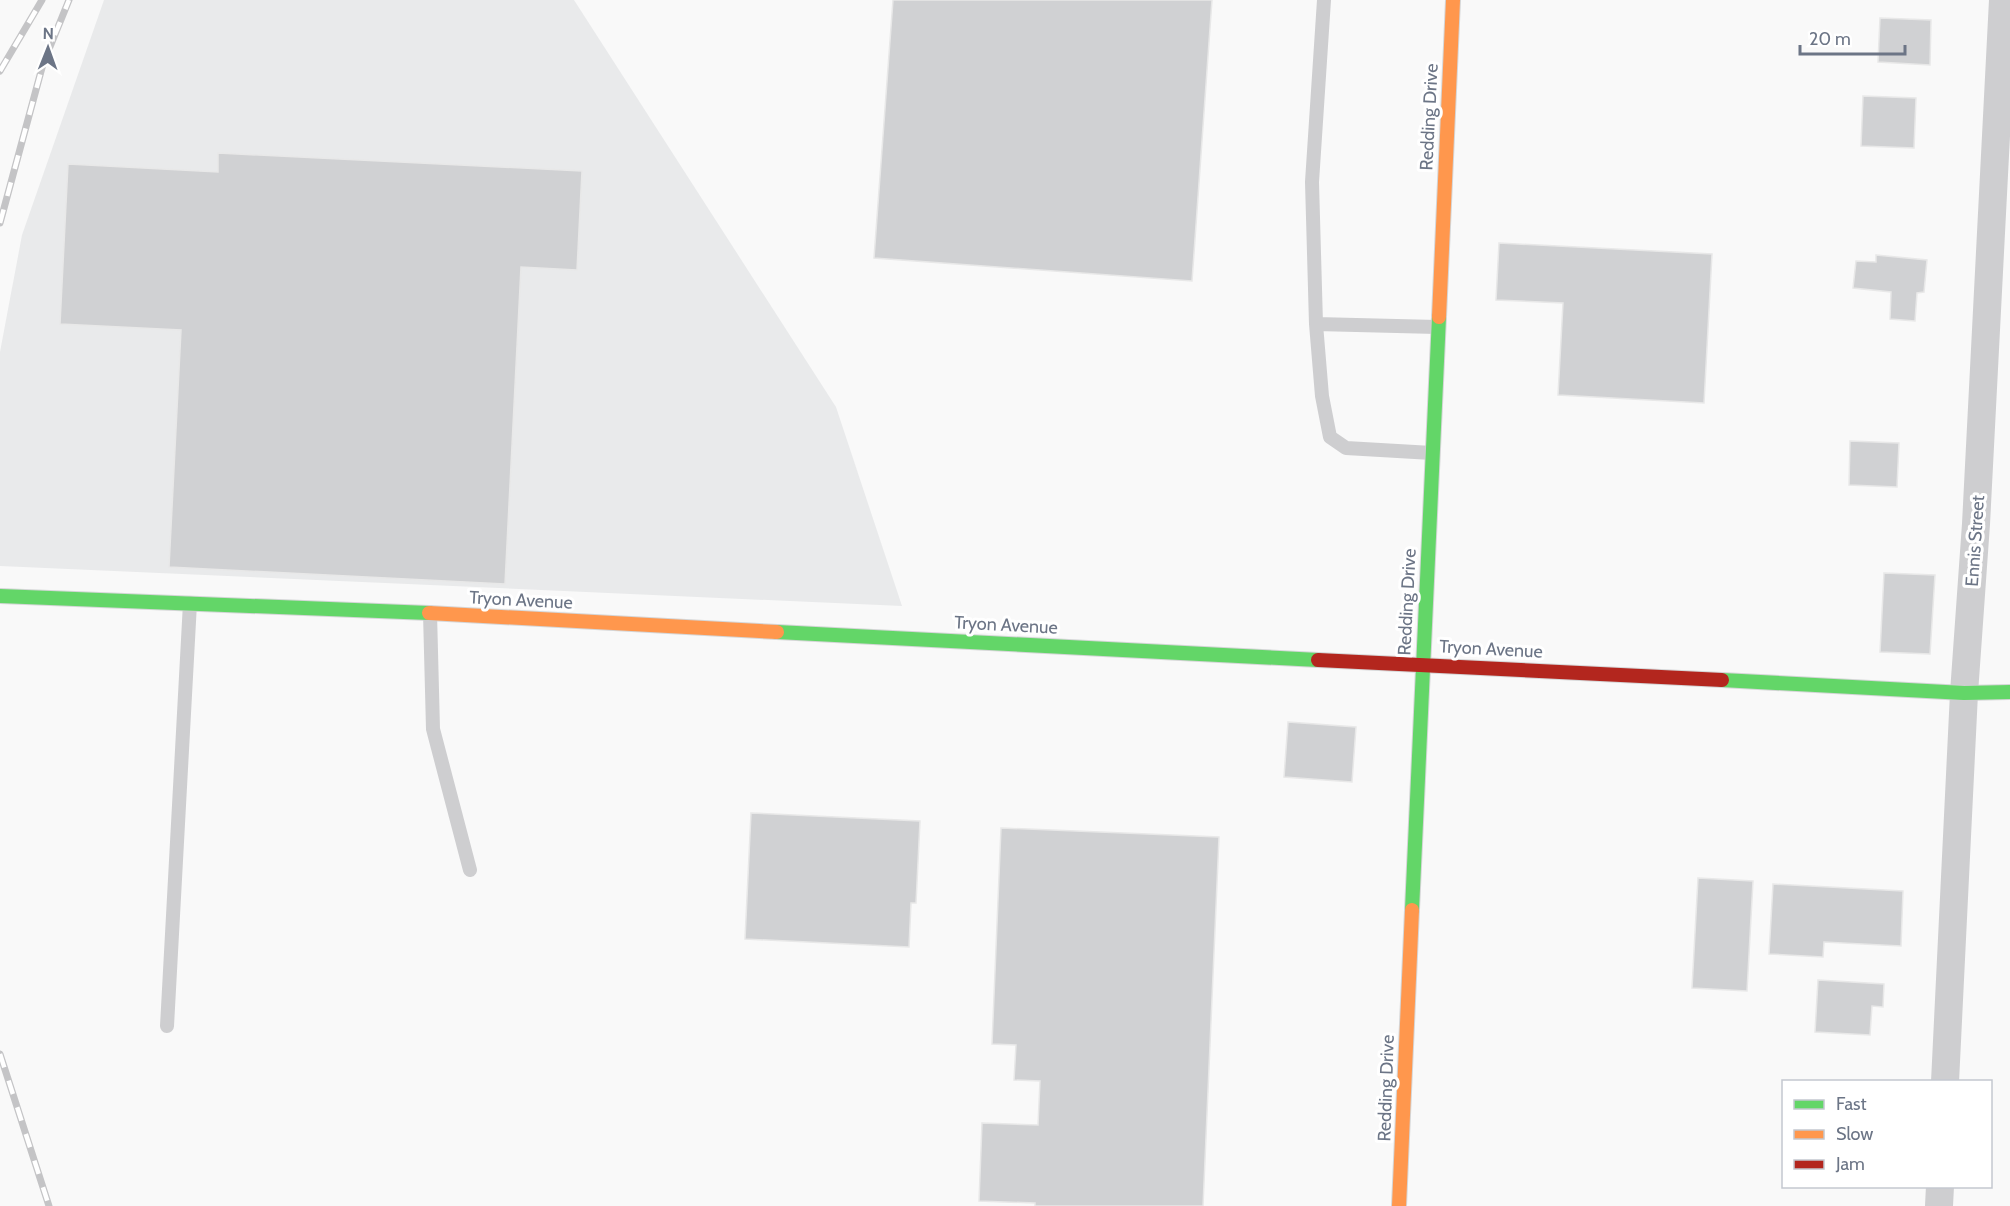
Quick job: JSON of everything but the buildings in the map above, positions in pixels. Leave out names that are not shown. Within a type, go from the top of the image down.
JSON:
[{"type":"street","name":"Redding Drive","points":[[1399,1206],[1453,0]]},
{"type":"street","name":"Ennis Street","points":[[1945,1080],[1964,693],[1976,524],[2003,0]]},
{"type":"street","name":"Tryon Avenue","points":[[0,596],[430,613],[1964,693],[2010,692]]},
{"type":"street","points":[[1939,1206],[1940,1188]]},
{"type":"lane","points":[[1324,0],[1312,182],[1316,324],[1322,396],[1329,438],[1346,448],[1432,453]]},
{"type":"lane","points":[[1316,324],[1437,327]]},
{"type":"lane","points":[[166,1026],[190,603]]},
{"type":"lane","points":[[430,613],[433,729],[470,870]]},
{"type":"shaded area","points":[[104,0],[574,0],[836,407],[902,606],[0,566],[0,352],[22,235]]},
{"type":"railway","points":[[0,71],[42,0]]},
{"type":"railway","points":[[0,223],[43,64],[69,0]]},
{"type":"railway","points":[[0,1054],[49,1206]]},
{"type":"traffic: fast","points":[[1412,910],[1439,317]]},
{"type":"traffic: fast","points":[[0,596],[429,613]]},
{"type":"traffic: fast","points":[[777,632],[1318,660]]},
{"type":"traffic: fast","points":[[1722,680],[1964,693],[2010,692]]},
{"type":"traffic: slow","points":[[1439,317],[1453,0]]},
{"type":"traffic: slow","points":[[429,613],[777,632]]},
{"type":"traffic: slow","points":[[1399,1206],[1412,910]]},
{"type":"traffic: jam","points":[[1318,660],[1722,680]]}]
